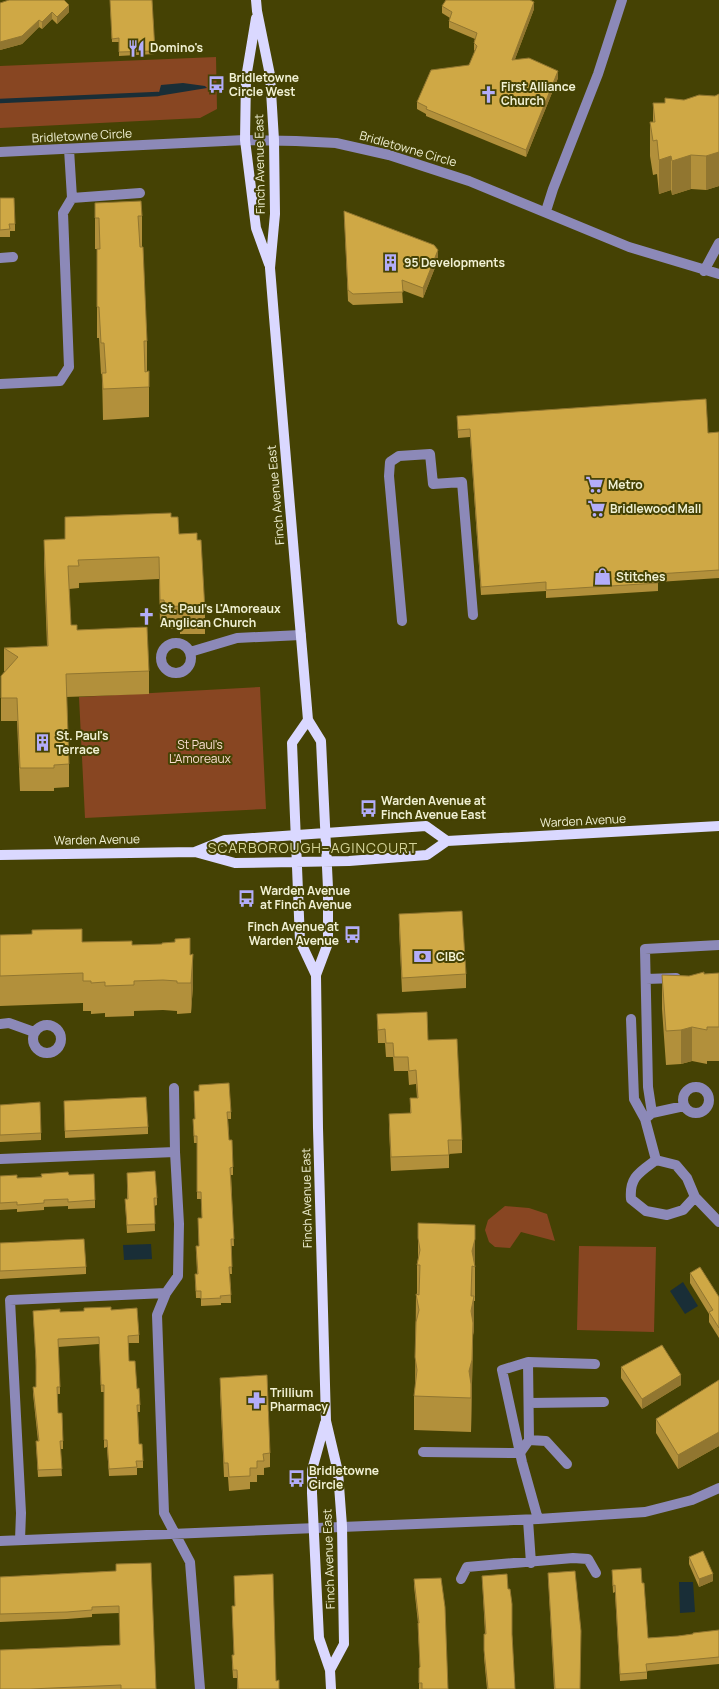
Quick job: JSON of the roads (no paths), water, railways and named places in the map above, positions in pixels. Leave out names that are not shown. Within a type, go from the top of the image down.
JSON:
[{"type":"main road","name":"Finch Avenue East","points":[[256,0],[257,12],[270,75],[274,140],[275,214],[270,268],[308,720],[321,741],[326,834],[328,943],[316,975],[326,1421],[338,1472],[342,1526],[344,1644],[330,1670]]},
{"type":"main road","name":"Finch Avenue East","points":[[257,12],[246,78],[245,140],[256,228],[270,268]]},
{"type":"main road","name":"Finch Avenue East","points":[[308,720],[292,743],[297,836],[300,941],[316,975]]},
{"type":"main road","name":"Warden Avenue","points":[[195,852],[225,840],[426,826],[447,841]]},
{"type":"main road","name":"Warden Avenue","points":[[0,855],[195,852],[235,863],[327,860],[349,861],[427,855],[447,841],[719,826]]},
{"type":"main road","name":"Finch Avenue East","points":[[326,1421],[312,1470],[313,1527],[319,1638],[330,1670],[331,1689]]},
{"type":"street","points":[[546,212],[553,189],[598,74],[622,0]]},
{"type":"street","name":"Bridletowne Circle","points":[[0,152],[245,140],[274,140],[336,144],[389,155],[469,181],[629,247],[719,274]]},
{"type":"street","points":[[0,384],[60,382],[69,367],[63,213],[72,198],[69,149]]},
{"type":"street","points":[[72,198],[140,193]]},
{"type":"street","points":[[704,270],[719,243]]},
{"type":"street","points":[[0,258],[13,258]]},
{"type":"street","points":[[402,621],[389,476],[390,462],[399,456],[430,454],[433,484],[462,482],[474,615]]},
{"type":"street","points":[[190,652],[237,638],[301,635]]},
{"type":"street","points":[[656,1160],[648,1116],[645,949],[719,945]]},
{"type":"street","points":[[646,979],[690,978]]},
{"type":"street","points":[[631,1019],[634,1099],[648,1116]]},
{"type":"street","points":[[0,1024],[9,1023],[34,1032]]},
{"type":"street","points":[[174,1088],[175,1152],[179,1224],[178,1276],[166,1294],[157,1315],[164,1514],[190,1562],[200,1689]]},
{"type":"street","points":[[648,1116],[684,1106]]},
{"type":"street","points":[[0,1159],[175,1152]]},
{"type":"street","points":[[656,1160],[676,1165],[687,1178],[695,1197],[719,1222]]},
{"type":"street","points":[[656,1160],[634,1178],[630,1188],[631,1199],[646,1211],[667,1215],[683,1210],[695,1197]]},
{"type":"street","points":[[20,1540],[10,1300],[166,1294]]},
{"type":"street","points":[[531,1562],[533,1519],[502,1370],[528,1362],[595,1364]]},
{"type":"street","points":[[520,1453],[529,1440],[528,1362]]},
{"type":"street","points":[[529,1403],[604,1402]]},
{"type":"street","points":[[529,1440],[546,1441],[567,1464]]},
{"type":"street","points":[[423,1452],[520,1453]]},
{"type":"street","points":[[0,1541],[533,1519],[645,1512],[692,1500],[719,1488]]},
{"type":"street","points":[[461,1579],[467,1567],[573,1558],[588,1559],[596,1573]]},
{"type":"water","points":[[183,83],[205,86],[207,88],[158,96],[161,85]]},
{"type":"water","points":[[151,1244],[152,1259],[124,1260],[123,1245]]},
{"type":"water","points":[[683,1282],[698,1306],[685,1314],[670,1291]]},
{"type":"water","points":[[679,1582],[693,1582],[695,1612],[680,1613]]},
{"type":"waterway","points":[[0,101],[158,94]]},
{"type":"place","name":"Domino's","points":[[137,48]]},
{"type":"place","name":"Bridletowne Circle West","points":[[216,85]]},
{"type":"place","name":"First Alliance Church","points":[[488,94]]},
{"type":"place","name":"95 Developments","points":[[391,263]]},
{"type":"place","name":"Metro","points":[[595,485]]},
{"type":"place","name":"Bridlewood Mall","points":[[597,509]]},
{"type":"place","name":"Stitches","points":[[603,577]]},
{"type":"place","name":"St. Paul's L'Amoreaux Anglican Church","points":[[147,616]]},
{"type":"place","name":"St. Paul's Terrace","points":[[43,743]]},
{"type":"place","name":"Warden Avenue at Finch Avenue East","points":[[368,808]]},
{"type":"place","name":"Warden Avenue at Finch Avenue","points":[[247,898]]},
{"type":"place","name":"Finch Avenue at Warden Avenue","points":[[352,934]]},
{"type":"place","name":"CIBC","points":[[423,957]]},
{"type":"place","name":"Trillium Pharmacy","points":[[257,1400]]},
{"type":"place","name":"Bridletowne Circle","points":[[296,1478]]},
{"type":"district","name":"SCARBOROUGH–AGINCOURT","points":[[313,848]]},
{"type":"park label","name":"St Paul's L'Amoreaux","points":[[200,752]]}]
